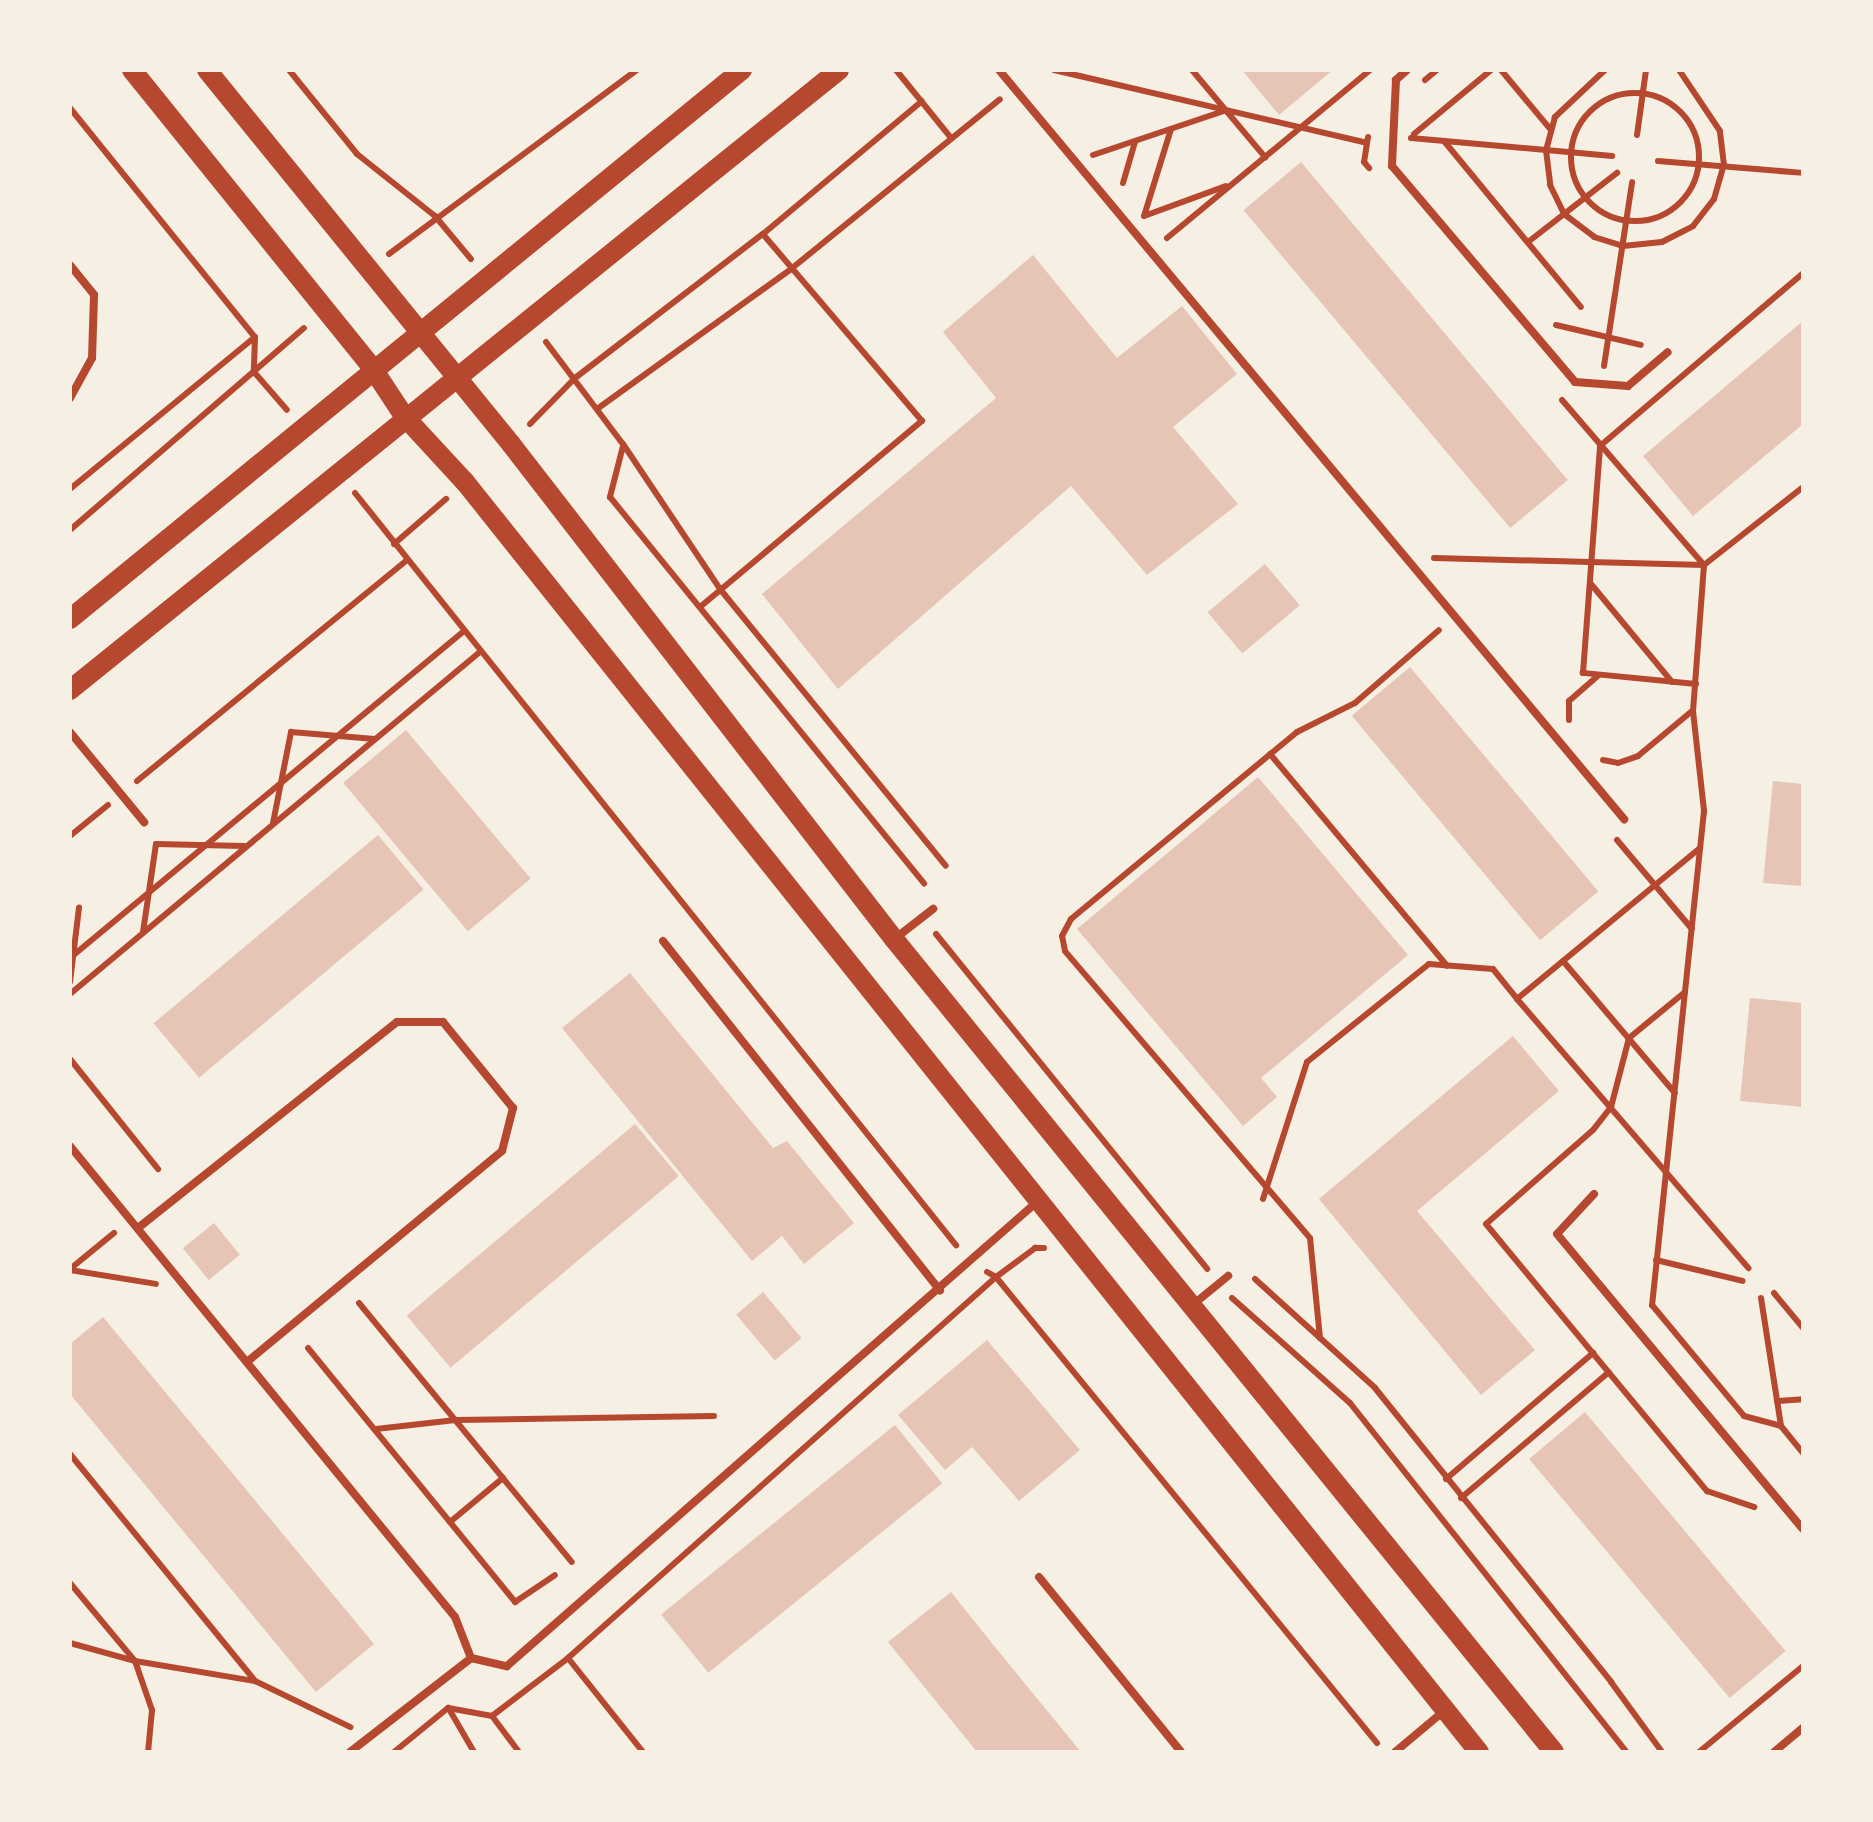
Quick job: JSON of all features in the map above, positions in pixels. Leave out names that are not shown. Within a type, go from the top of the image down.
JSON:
[{"type":"main road","points":[[132,70],[373,369],[404,416],[465,482],[1479,1752]]},
{"type":"main road","points":[[207,70],[419,331],[894,939],[1554,1752]]},
{"type":"main road","points":[[70,619],[742,70]]},
{"type":"main road","points":[[70,690],[404,416],[458,381],[838,70]]},
{"type":"lane","points":[[999,70],[1624,819]]},
{"type":"lane","points":[[1407,70],[1396,80],[1392,166],[1575,382],[1628,386],[1668,352]]},
{"type":"lane","points":[[70,266],[94,295],[92,358],[70,398]]},
{"type":"lane","points":[[70,732],[144,822]]},
{"type":"lane","points":[[894,939],[933,909]]},
{"type":"lane","points":[[663,941],[940,1290]]},
{"type":"lane","points":[[138,1228],[398,1022],[443,1022],[467,1050],[514,1108],[502,1152],[247,1362]]},
{"type":"lane","points":[[70,1146],[455,1616],[471,1658]]},
{"type":"lane","points":[[1594,1194],[1558,1234],[1803,1528]]},
{"type":"lane","points":[[471,1658],[508,1666],[1039,1200]]},
{"type":"lane","points":[[1192,1306],[1228,1276]]},
{"type":"lane","points":[[1040,1577],[1181,1752]]},
{"type":"lane","points":[[350,1752],[471,1658]]},
{"type":"lane","points":[[1395,1752],[1445,1710]]},
{"type":"lane","points":[[1774,1752],[1803,1728]]},
{"type":"path","points":[[289,70],[357,154],[435,216],[486,277]]},
{"type":"path","points":[[896,70],[951,138]]},
{"type":"path","points":[[1054,70],[1367,142]]},
{"type":"path","points":[[1192,70],[1265,157]]},
{"type":"path","points":[[1164,240],[1370,70]]},
{"type":"path","points":[[1491,70],[1409,138],[1612,156]]},
{"type":"path","points":[[1501,70],[1552,130]]},
{"type":"path","points":[[1605,70],[1555,117],[1546,150],[1550,185],[1564,214],[1594,237],[1623,246],[1662,242],[1693,226],[1714,199],[1724,165],[1720,131],[1679,70]]},
{"type":"path","points":[[1637,136],[1646,70]]},
{"type":"path","points":[[597,409],[792,269],[1014,88]]},
{"type":"path","points":[[1644,93],[1667,101],[1686,117],[1697,138],[1700,162],[1693,188],[1676,208],[1653,219],[1626,222],[1604,213],[1585,197],[1574,176],[1571,152],[1578,127],[1595,107],[1618,95],[1644,93]]},
{"type":"path","points":[[575,378],[763,234],[922,102]]},
{"type":"path","points":[[70,108],[254,336],[254,372]]},
{"type":"path","points":[[1092,155],[1226,110]]},
{"type":"path","points":[[1171,128],[1144,216],[1233,184]]},
{"type":"path","points":[[1121,188],[1135,141]]},
{"type":"path","points":[[1444,141],[1581,307]]},
{"type":"path","points":[[1658,161],[1803,173]]},
{"type":"path","points":[[1528,242],[1617,173]]},
{"type":"path","points":[[1604,372],[1632,182]]},
{"type":"path","points":[[700,608],[922,421],[763,234]]},
{"type":"path","points":[[1696,684],[1583,673],[1600,446],[1803,273]]},
{"type":"path","points":[[530,322],[623,444],[720,590],[946,866]]},
{"type":"path","points":[[1566,339],[1555,325],[1647,346],[1637,355]]},
{"type":"path","points":[[70,489],[254,336]]},
{"type":"path","points":[[1590,367],[1617,372]]},
{"type":"path","points":[[623,444],[610,496],[924,884]]},
{"type":"path","points":[[1429,558],[1704,564],[1803,487]]},
{"type":"path","points":[[394,544],[970,1263],[996,1277],[1384,1752]]},
{"type":"path","points":[[70,836],[406,560]]},
{"type":"path","points":[[1704,564],[1694,711],[1704,811],[1652,1304],[1744,1416],[1781,1426]]},
{"type":"path","points":[[1590,582],[1672,682]]},
{"type":"path","points":[[1320,1338],[1310,1238],[1065,951],[1062,936],[1071,918],[1297,732],[1354,702],[1439,630]]},
{"type":"path","points":[[71,957],[464,631]]},
{"type":"path","points":[[70,994],[480,651]]},
{"type":"path","points":[[1580,734],[1570,721],[1568,701],[1600,674]]},
{"type":"path","points":[[1590,746],[1601,759],[1618,764],[1638,756],[1694,711]]},
{"type":"path","points":[[272,825],[292,732],[376,738]]},
{"type":"path","points":[[1270,754],[1447,966]]},
{"type":"path","points":[[142,933],[156,844],[247,846]]},
{"type":"path","points":[[1517,999],[1700,848]]},
{"type":"path","points":[[70,982],[78,908]]},
{"type":"path","points":[[936,934],[1219,1284],[1350,1403],[1627,1752]]},
{"type":"path","points":[[1564,961],[1675,1094]]},
{"type":"path","points":[[1263,1199],[1308,1062],[1429,964],[1493,970],[1748,1268]]},
{"type":"path","points":[[1629,1038],[1686,991]]},
{"type":"path","points":[[70,1059],[158,1169]]},
{"type":"path","points":[[103,1219],[124,1246]]},
{"type":"path","points":[[70,1270],[114,1233]]},
{"type":"path","points":[[492,1716],[568,1658],[996,1277],[1035,1248],[1080,1251]]},
{"type":"path","points":[[1656,1260],[1743,1281]]},
{"type":"path","points":[[70,1270],[157,1284]]},
{"type":"path","points":[[146,1272],[169,1299]]},
{"type":"path","points":[[1255,1279],[1375,1388],[1612,1682],[1662,1752]]},
{"type":"path","points":[[1774,1292],[1803,1328]]},
{"type":"path","points":[[1761,1298],[1781,1426],[1803,1453]]},
{"type":"path","points":[[359,1303],[572,1562]]},
{"type":"path","points":[[308,1348],[515,1602],[556,1575]]},
{"type":"path","points":[[1446,1478],[1594,1353]]},
{"type":"path","points":[[1461,1498],[1609,1372]]},
{"type":"path","points":[[1778,1401],[1803,1399]]},
{"type":"path","points":[[374,1429],[454,1420],[714,1416]]},
{"type":"path","points":[[70,1454],[255,1681]]},
{"type":"path","points":[[450,1522],[502,1478]]},
{"type":"path","points":[[70,1583],[135,1661],[152,1710],[148,1752]]},
{"type":"path","points":[[70,1643],[135,1661],[255,1681],[352,1728],[366,1716]]},
{"type":"path","points":[[568,1658],[643,1752]]},
{"type":"path","points":[[1698,1752],[1803,1666]]},
{"type":"path","points":[[448,1708],[474,1752]]},
{"type":"path","points":[[394,1752],[448,1708],[492,1716],[519,1752]]},
{"type":"building","points":[[1242,70],[1333,70],[1279,115]]},
{"type":"building","points":[[1301,162],[1568,480],[1510,528],[1244,210]]},
{"type":"building","points":[[1033,255],[1117,358],[1182,306],[1237,374],[1173,427],[1238,504],[1147,575],[1071,486],[838,689],[762,594],[996,398],[943,332]]},
{"type":"building","points":[[1803,321],[1803,424],[1693,516],[1643,456]]},
{"type":"building","points":[[1265,564],[1300,605],[1242,654],[1208,612]]},
{"type":"building","points":[[1410,667],[1598,891],[1540,940],[1352,716]]},
{"type":"building","points":[[406,730],[531,879],[468,931],[343,783]]},
{"type":"building","points":[[1258,777],[1408,955],[1261,1078],[1277,1097],[1243,1126],[1077,929]]},
{"type":"building","points":[[1773,781],[1803,784],[1803,886],[1763,883]]},
{"type":"building","points":[[378,835],[424,889],[199,1078],[154,1023]]},
{"type":"building","points":[[630,973],[773,1148],[787,1141],[854,1223],[804,1264],[782,1236],[752,1261],[562,1028]]},
{"type":"building","points":[[1750,998],[1803,1003],[1803,1107],[1740,1101]]},
{"type":"building","points":[[1513,1036],[1559,1091],[1417,1211],[1535,1350],[1481,1395],[1319,1199]]},
{"type":"building","points":[[635,1124],[679,1176],[450,1368],[407,1316]]},
{"type":"building","points":[[214,1223],[240,1255],[209,1280],[183,1248]]},
{"type":"building","points":[[763,1292],[802,1338],[775,1360],[736,1314]]},
{"type":"building","points":[[103,1317],[374,1644],[316,1692],[70,1394],[70,1344]]},
{"type":"building","points":[[987,1340],[1080,1450],[1019,1501],[972,1447],[945,1470],[898,1415]]},
{"type":"building","points":[[1585,1412],[1786,1651],[1730,1698],[1529,1459]]},
{"type":"building","points":[[895,1425],[942,1483],[708,1673],[661,1614]]},
{"type":"building","points":[[951,1592],[1081,1752],[977,1752],[888,1642]]}]
